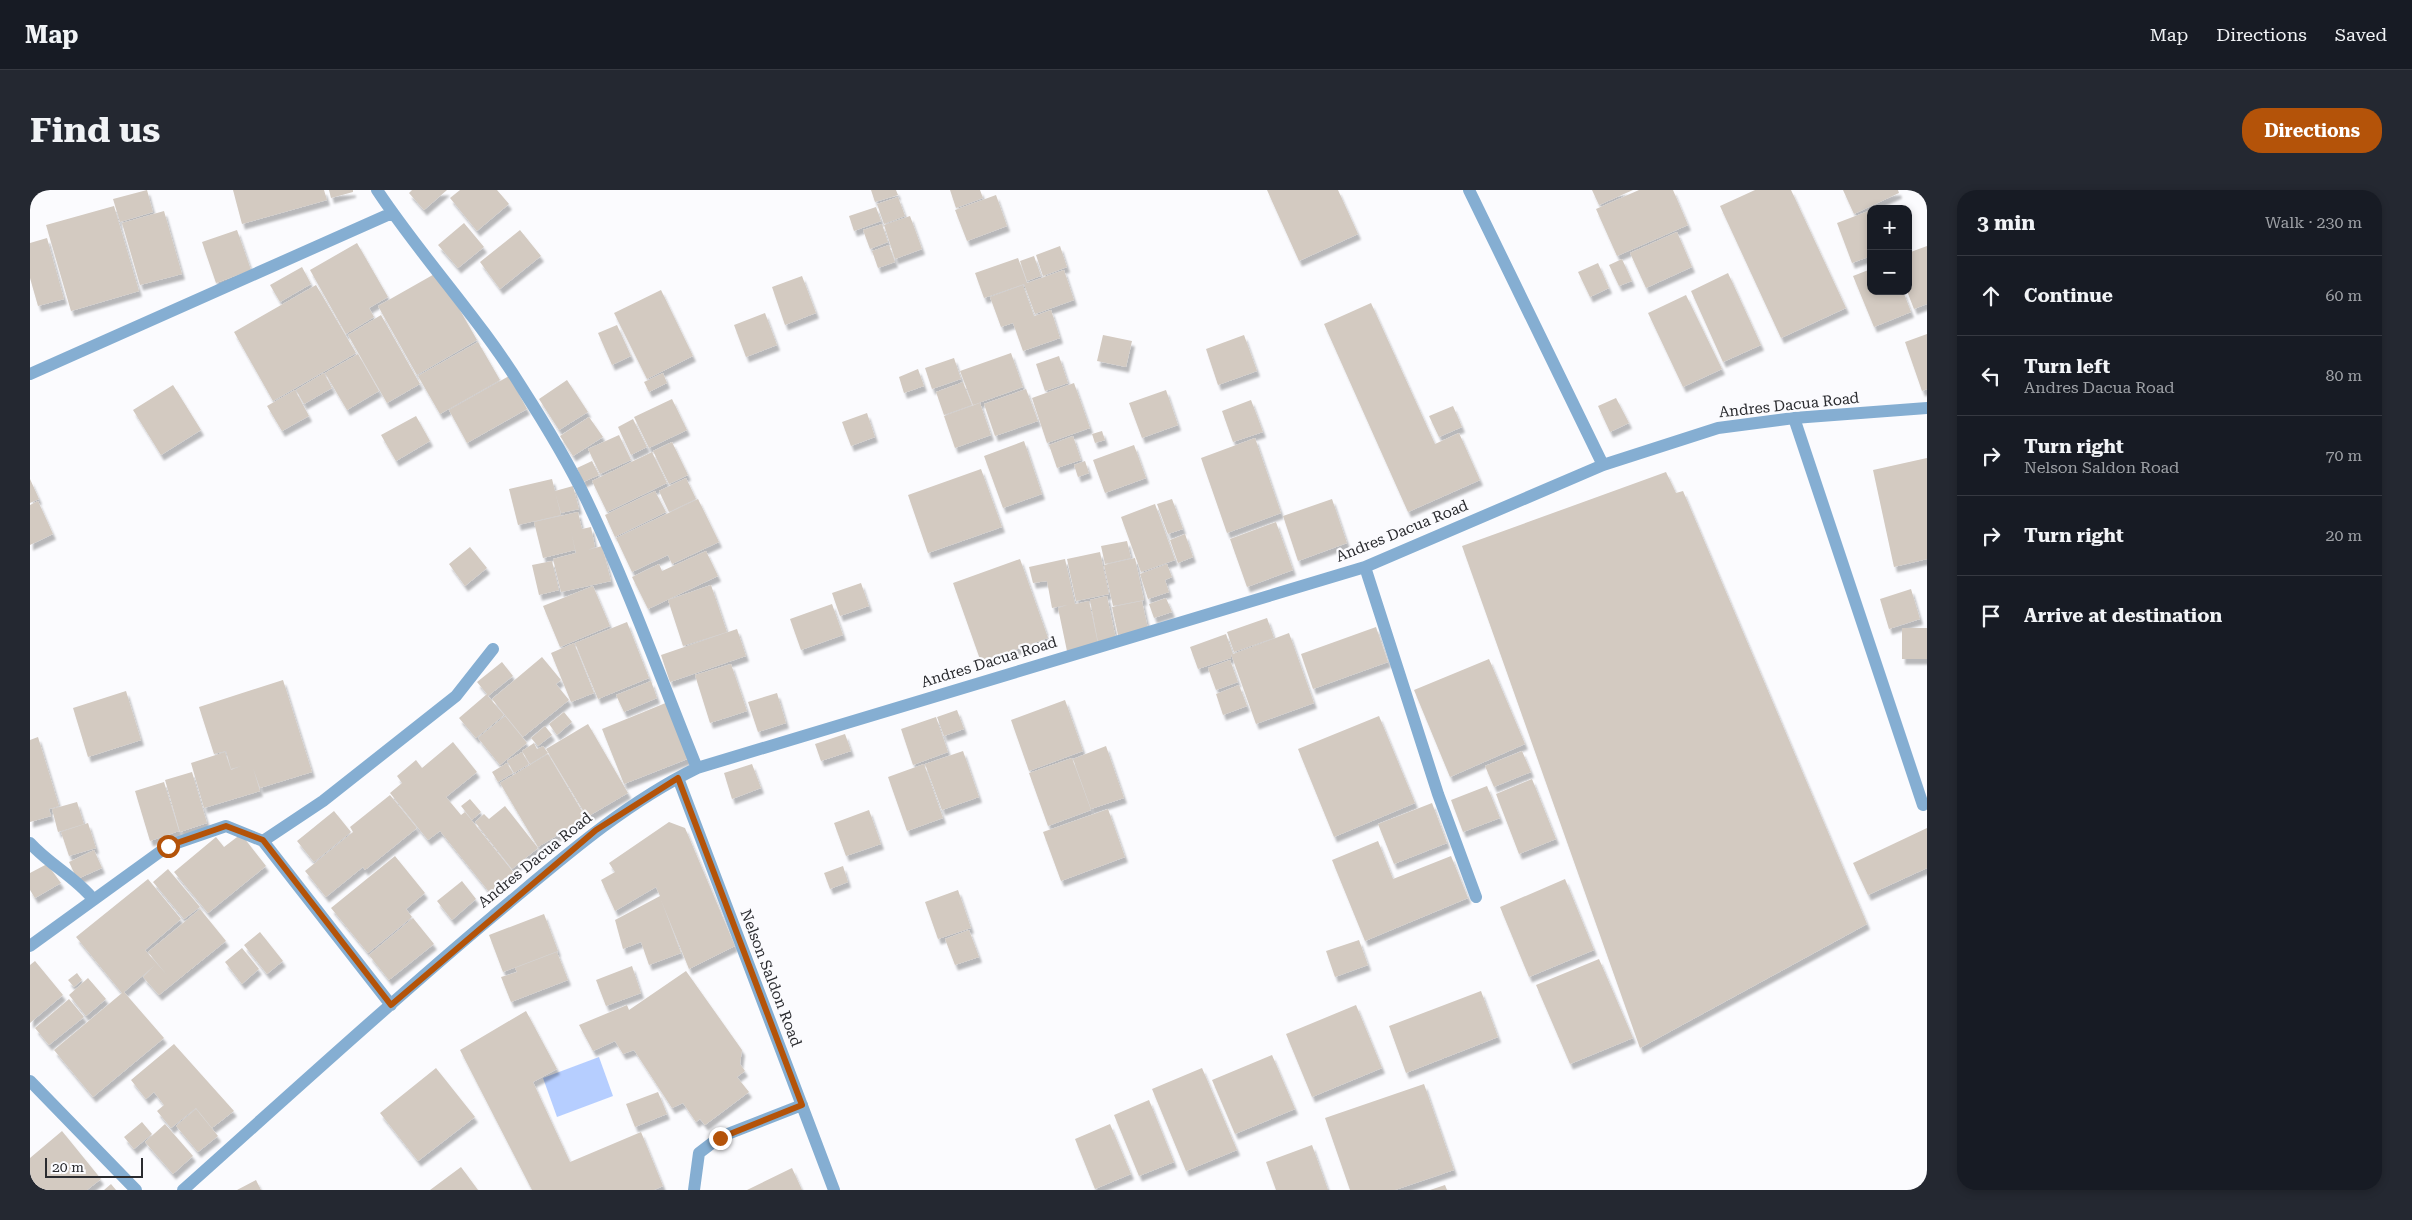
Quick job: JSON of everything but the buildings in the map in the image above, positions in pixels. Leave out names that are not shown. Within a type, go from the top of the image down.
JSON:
[{"type":"street","points":[[377,190],[392,213],[478,321],[522,388],[585,498],[618,570],[697,768]]},
{"type":"street","points":[[1469,190],[1603,465]]},
{"type":"street","points":[[30,374],[392,213]]},
{"type":"street","name":"Andres Dacua Road","points":[[183,1190],[391,1005],[596,830],[697,768],[1365,566],[1603,465],[1718,428],[1794,418],[1927,408]]},
{"type":"street","points":[[1794,418],[1923,805]]},
{"type":"street","points":[[1365,566],[1438,794],[1476,897]]},
{"type":"street","points":[[263,840],[323,801],[456,696],[493,649]]},
{"type":"street","name":"Nelson Saldon Road","points":[[678,778],[834,1190]]},
{"type":"street","points":[[30,946],[168,846],[226,826],[263,840],[391,1005]]},
{"type":"street","points":[[30,843],[38,853],[80,883],[93,899]]},
{"type":"street","points":[[30,1081],[136,1190]]},
{"type":"street","points":[[694,1190],[699,1153],[720,1138],[802,1105]]},
{"type":"water","points":[[599,1057],[613,1096],[557,1117],[543,1078]]},
{"type":"route","points":[[168,846],[226,826],[263,840],[391,1005],[449,953],[596,830],[678,778],[802,1105],[720,1138]]}]
